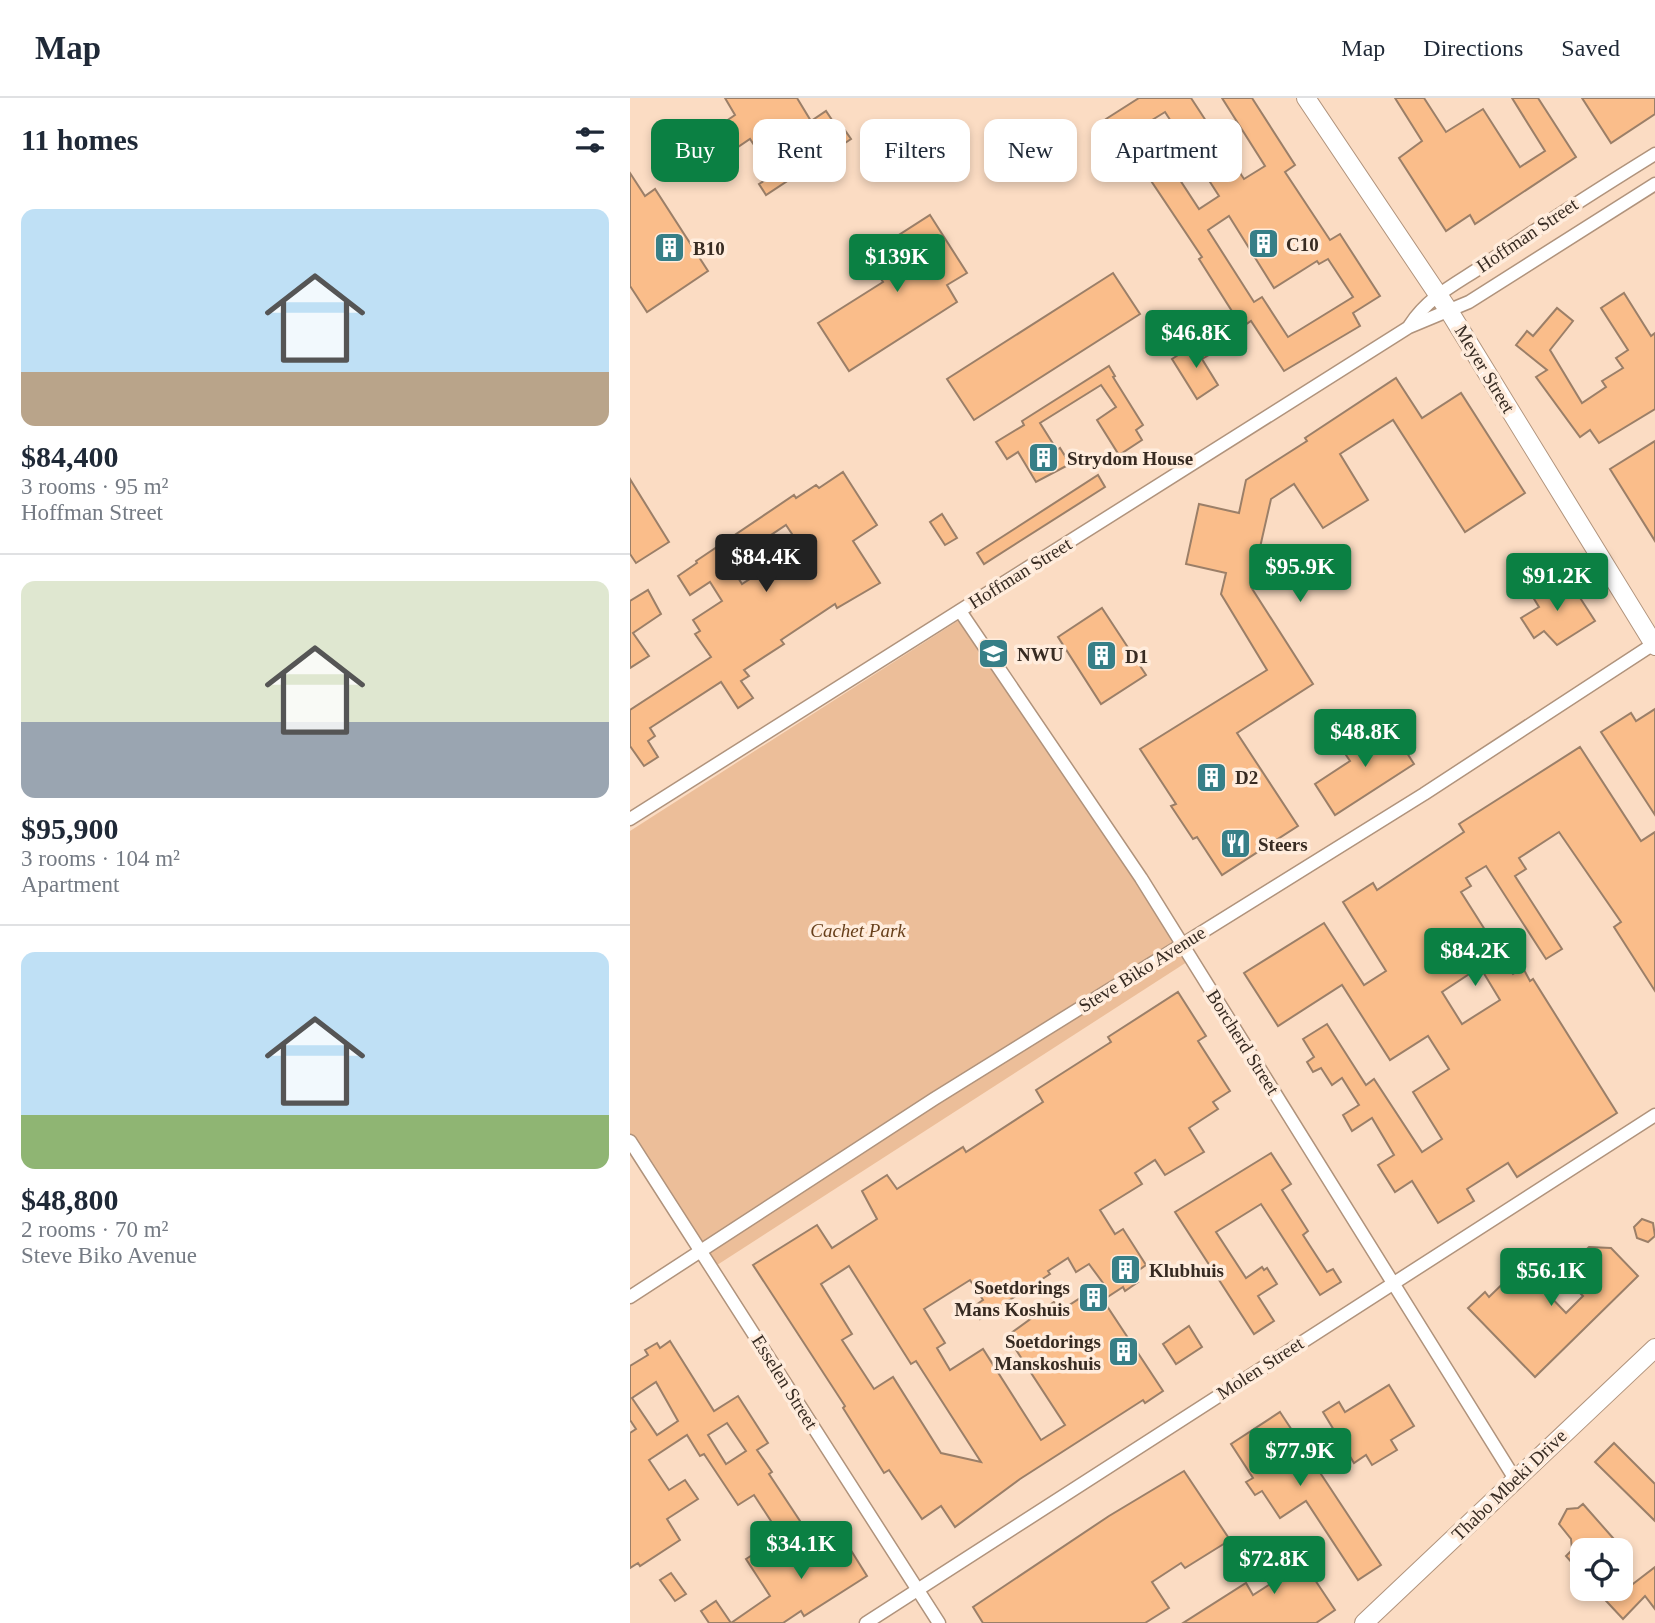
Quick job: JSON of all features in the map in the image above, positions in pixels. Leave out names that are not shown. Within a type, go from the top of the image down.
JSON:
[{"type":"street","name":"Meyer Street","points":[[1306,98],[1449,311],[1655,644]]},
{"type":"street","name":"Hoffman Street","points":[[1409,327],[1423,304],[1437,294],[1591,191],[1655,154]]},
{"type":"street","name":"Hoffman Street","points":[[630,819],[1409,327],[1469,302],[1655,184]]},
{"type":"street","name":"Borcherd Street","points":[[960,611],[1141,878],[1180,945],[1395,1282],[1515,1479]]},
{"type":"street","name":"Steve Biko Avenue","points":[[630,1297],[934,1099],[1424,794],[1655,644]]},
{"type":"street","name":"Molen Street","points":[[866,1623],[1655,1115]]},
{"type":"street","name":"Esselen Street","points":[[630,1141],[939,1623]]},
{"type":"street","name":"Thabo Mbeki Drive","points":[[1364,1623],[1655,1348]]},
{"type":"green space","name":"Cachet Park","points":[[967,615],[1190,960],[714,1267],[630,1137],[630,831]]},
{"type":"building","points":[[725,98],[797,98],[810,119],[753,119],[753,144],[750,139],[739,146],[739,119],[729,119],[735,115]]},
{"type":"building","points":[[1139,98],[1191,98],[1205,119],[1170,119],[1165,112],[1154,119],[1106,119]]},
{"type":"building","points":[[1222,98],[1252,98],[1295,165],[1285,172],[1330,240],[1340,234],[1380,296],[1353,313],[1360,326],[1284,371],[1251,321],[1242,327],[1199,259],[1202,257],[1152,182],[1181,182],[1199,209],[1219,196],[1210,182],[1242,182],[1242,176],[1244,179],[1265,166],[1242,130],[1242,119],[1235,119]],"holes":[[[1229,216],[1274,288],[1317,261],[1319,264],[1328,259],[1353,297],[1288,337],[1262,297],[1254,302],[1208,230]]]},
{"type":"building","points":[[1395,98],[1424,98],[1446,132],[1483,109],[1520,167],[1545,151],[1512,98],[1538,98],[1576,157],[1475,224],[1470,215],[1446,231],[1399,158],[1422,141]]},
{"type":"building","points":[[1582,98],[1655,98],[1655,114],[1611,143]]},
{"type":"building","points":[[826,111],[831,119],[814,119]]},
{"type":"building","name":"B10","points":[[630,173],[645,196],[655,189],[708,271],[647,312],[630,286]]},
{"type":"building","points":[[762,182],[786,182],[766,195],[759,184]]},
{"type":"building","points":[[930,215],[967,273],[947,285],[957,302],[849,371],[818,323],[883,282],[866,256]]},
{"type":"building","points":[[1113,273],[1140,314],[974,420],[947,379]]},
{"type":"building","points":[[1624,293],[1651,336],[1655,333],[1655,409],[1599,443],[1590,430],[1580,437],[1536,377],[1547,370],[1516,345],[1527,331],[1533,336],[1557,308],[1573,321],[1550,350],[1582,403],[1606,387],[1602,381],[1623,368],[1616,358],[1628,350],[1601,308]]},
{"type":"building","points":[[1200,341],[1209,355],[1202,359],[1218,385],[1197,399],[1172,359]]},
{"type":"building","points":[[1109,366],[1143,425],[1136,430],[1142,440],[1119,455],[1097,420],[1116,407],[1101,385],[1040,423],[1057,450],[1060,448],[1070,464],[1036,482],[1018,452],[1007,459],[996,442],[1024,425],[1022,421]]},
{"type":"building","points":[[1396,378],[1422,418],[1461,393],[1525,493],[1465,532],[1393,420],[1340,454],[1368,500],[1323,528],[1294,484],[1271,499],[1251,587],[1313,684],[1237,733],[1298,826],[1222,875],[1197,837],[1193,839],[1171,806],[1176,804],[1140,749],[1267,670],[1221,594],[1226,573],[1186,564],[1199,504],[1239,513],[1246,480]]},
{"type":"building","points":[[1655,441],[1655,541],[1610,469]]},
{"type":"building","points":[[843,472],[877,525],[853,541],[880,583],[837,608],[835,604],[781,640],[784,644],[744,670],[749,676],[741,681],[753,698],[738,708],[721,682],[650,728],[655,736],[648,741],[658,757],[644,766],[630,746],[630,710],[711,657],[695,634],[700,631],[693,620],[722,601],[710,582],[690,595],[678,576],[794,495],[796,498],[816,485],[819,488]],"holes":[[[786,525],[800,546],[742,584],[729,563]]]},
{"type":"building","points":[[1098,475],[1105,487],[984,564],[977,553]]},
{"type":"building","points":[[630,479],[669,542],[636,563],[630,554]]},
{"type":"building","points":[[942,514],[957,538],[945,545],[930,522]]},
{"type":"building","points":[[1557,577],[1568,594],[1575,590],[1595,621],[1557,645],[1544,631],[1534,638],[1521,618],[1539,607],[1531,594]]},
{"type":"building","points":[[648,590],[661,614],[633,633],[649,656],[630,668],[630,601]]},
{"type":"building","name":"D1","points":[[1102,608],[1146,675],[1101,704],[1058,637]]},
{"type":"building","points":[[1655,709],[1655,815],[1601,732],[1631,713],[1636,721]]},
{"type":"building","points":[[1388,723],[1414,764],[1335,815],[1315,784],[1350,761],[1344,752]]},
{"type":"building","points":[[1580,747],[1641,841],[1655,832],[1655,991],[1614,927],[1621,922],[1559,832],[1519,858],[1526,869],[1515,876],[1562,949],[1546,959],[1486,866],[1466,878],[1471,886],[1461,892],[1513,974],[1523,968],[1530,981],[1533,979],[1617,1113],[1517,1177],[1508,1163],[1467,1189],[1474,1201],[1438,1223],[1412,1181],[1395,1192],[1378,1165],[1394,1155],[1372,1118],[1352,1131],[1343,1115],[1359,1105],[1342,1078],[1332,1085],[1321,1068],[1313,1072],[1307,1062],[1314,1057],[1303,1039],[1327,1024],[1366,1085],[1374,1079],[1422,1152],[1442,1139],[1413,1092],[1449,1069],[1428,1036],[1390,1060],[1342,985],[1278,1026],[1244,973],[1324,923],[1364,985],[1386,971],[1343,902],[1373,883],[1377,890],[1464,832],[1459,824]],"holes":[[[1480,967],[1500,1000],[1462,1024],[1442,992]]]},
{"type":"building","points":[[1178,992],[1206,1036],[1198,1041],[1230,1091],[1213,1102],[1218,1109],[1189,1128],[1204,1152],[1165,1175],[1155,1160],[1135,1173],[1142,1184],[1100,1210],[1115,1234],[1123,1229],[1146,1265],[1132,1275],[1138,1282],[1125,1291],[1123,1287],[1103,1300],[1163,1391],[1145,1403],[1143,1400],[1020,1479],[955,1527],[941,1506],[922,1519],[889,1470],[884,1473],[843,1408],[845,1406],[753,1265],[817,1225],[832,1248],[877,1219],[862,1191],[887,1175],[897,1189],[963,1147],[966,1152],[1043,1102],[1036,1090],[1111,1042],[1108,1037]],"holes":[[[1068,1258],[1076,1272],[1089,1264],[1103,1283],[1060,1311],[1054,1302],[1007,1336],[1065,1425],[1041,1440],[983,1349],[950,1370],[937,1348],[945,1343],[924,1309],[970,1280],[983,1300],[973,1307],[980,1319],[1050,1274],[1048,1271]],[[849,1266],[911,1364],[916,1361],[981,1462],[941,1453],[893,1377],[874,1389],[842,1340],[852,1334],[821,1284]]]},
{"type":"building","points":[[1271,1153],[1291,1184],[1282,1190],[1308,1231],[1303,1235],[1327,1272],[1333,1269],[1341,1282],[1320,1295],[1261,1204],[1216,1232],[1246,1278],[1262,1267],[1264,1270],[1267,1268],[1277,1284],[1258,1296],[1274,1321],[1254,1334],[1175,1212]]},
{"type":"building","points":[[1642,1219],[1653,1223],[1655,1236],[1648,1242],[1637,1238],[1634,1227]]},
{"type":"building","points":[[1589,1247],[1611,1248],[1638,1276],[1535,1377],[1468,1308],[1485,1292],[1489,1297],[1521,1266],[1566,1313],[1583,1296],[1573,1286],[1572,1263]]},
{"type":"building","points":[[1189,1326],[1202,1347],[1176,1364],[1163,1344]]},
{"type":"building","points":[[670,1341],[714,1411],[738,1396],[768,1443],[757,1450],[772,1472],[769,1474],[802,1524],[782,1538],[754,1495],[738,1505],[704,1454],[700,1456],[687,1435],[649,1460],[669,1490],[685,1480],[698,1499],[667,1519],[680,1540],[640,1566],[638,1563],[630,1568],[630,1433],[636,1429],[630,1420],[630,1366],[648,1355],[645,1350],[657,1343],[660,1348]],"holes":[[[656,1382],[678,1421],[657,1435],[632,1398]],[[727,1423],[746,1451],[726,1464],[708,1435]]]},
{"type":"building","points":[[1389,1385],[1414,1426],[1391,1440],[1397,1450],[1372,1465],[1366,1455],[1354,1463],[1323,1412],[1339,1402],[1345,1412]]},
{"type":"building","points":[[1280,1412],[1381,1565],[1358,1580],[1306,1501],[1280,1518],[1262,1491],[1255,1495],[1246,1482],[1253,1478],[1231,1444]]},
{"type":"building","points":[[1614,1443],[1655,1484],[1655,1521],[1595,1462]]},
{"type":"building","points":[[1184,1471],[1230,1540],[1185,1568],[1181,1563],[1152,1582],[1169,1608],[1145,1623],[983,1623],[973,1607],[1109,1516]]},
{"type":"building","points":[[1583,1504],[1613,1538],[1570,1538],[1559,1524],[1567,1509],[1578,1508]]},
{"type":"building","points":[[842,1536],[867,1576],[804,1616],[801,1611],[783,1623],[731,1623],[770,1596],[746,1559],[757,1552],[760,1556],[783,1540],[798,1563]]},
{"type":"building","points":[[1287,1538],[1335,1610],[1316,1623],[1183,1623],[1246,1583],[1253,1595],[1278,1579],[1262,1555]]},
{"type":"building","points":[[1655,1567],[1655,1609],[1645,1596],[1623,1619],[1606,1601],[1633,1601],[1633,1584]]},
{"type":"building","points":[[671,1573],[686,1594],[675,1601],[660,1580]]},
{"type":"building","points":[[716,1601],[731,1623],[709,1623],[701,1611]]},
{"type":"place","name":"C10","points":[[1263,244]]},
{"type":"place","name":"B10","points":[[670,248]]},
{"type":"place","name":"Strydom House","points":[[1044,458]]},
{"type":"place","name":"NWU","points":[[994,654]]},
{"type":"place","name":"D1","points":[[1102,656]]},
{"type":"place","name":"D2","points":[[1212,777]]},
{"type":"place","name":"Steers","points":[[1235,844]]},
{"type":"place","name":"Klubhuis","points":[[1126,1270]]},
{"type":"place","name":"Soetdorings Mans Koshuis","points":[[1093,1298]]},
{"type":"place","name":"Soetdorings Manskoshuis","points":[[1124,1352]]}]
